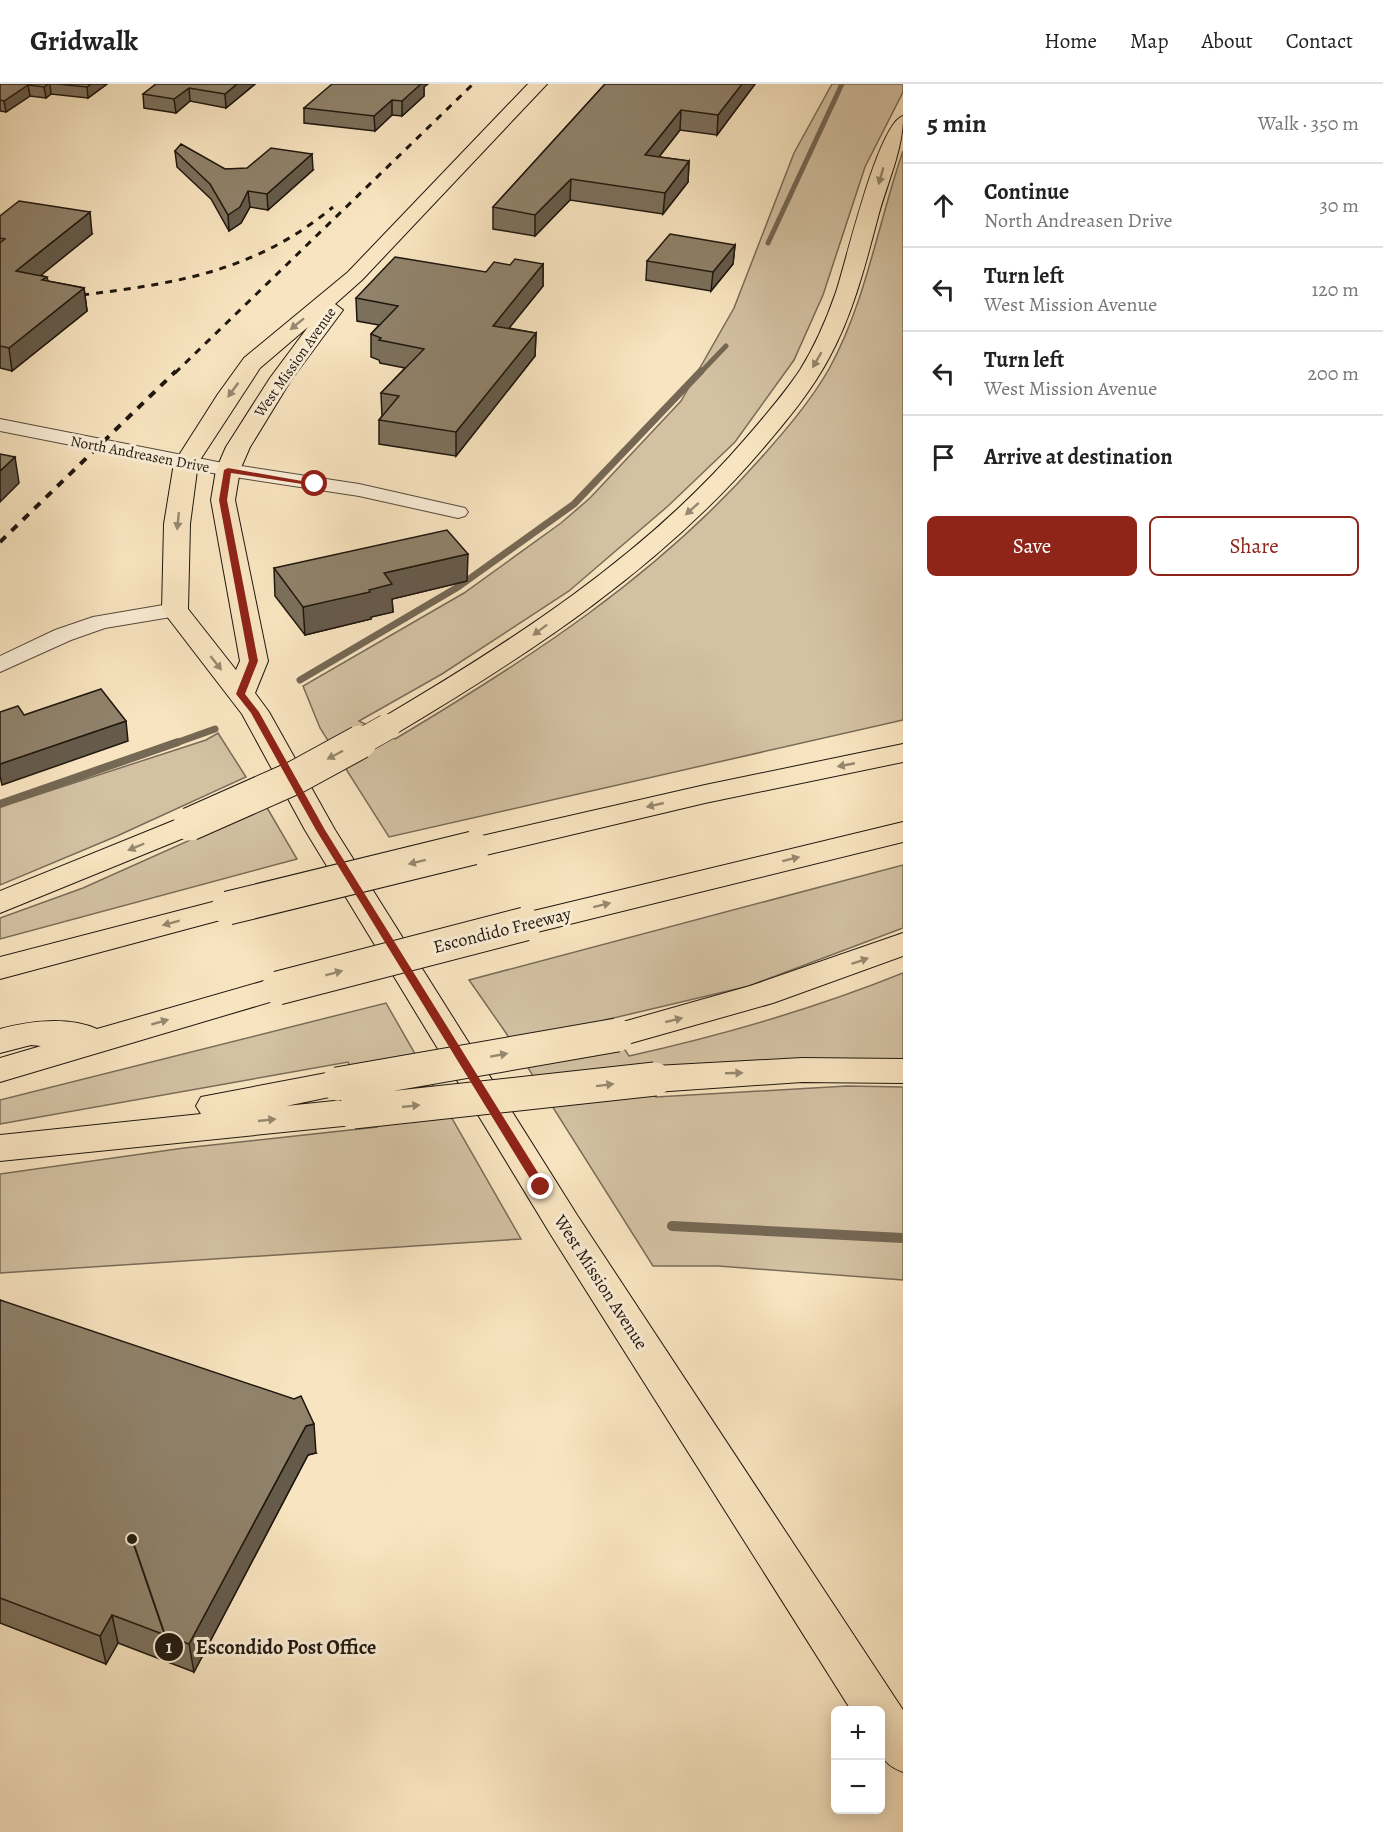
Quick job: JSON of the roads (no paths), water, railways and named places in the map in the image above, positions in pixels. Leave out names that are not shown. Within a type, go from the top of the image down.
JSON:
[{"type":"main road","name":"West Mission Avenue","points":[[538,84],[355,276],[252,363],[226,399],[186,463],[177,524],[175,610],[255,712],[320,830],[564,1225],[874,1706]]},
{"type":"main road","points":[[0,903],[296,777],[387,727],[513,651],[612,578],[734,469],[806,378],[822,350],[853,274],[885,164],[903,122]]},
{"type":"main road","name":"West Mission Avenue","points":[[240,694],[254,661],[223,500],[228,470],[238,447],[281,378],[355,276]]},
{"type":"main road","points":[[0,968],[228,908],[473,848],[705,794],[903,753]]},
{"type":"main road","name":"Escondido Freeway","points":[[0,1070],[278,988],[525,924],[903,832]]},
{"type":"main road","points":[[345,1098],[617,1035],[761,996],[903,944]]},
{"type":"main road","points":[[0,1041],[31,1033],[104,1038]]},
{"type":"main road","points":[[0,1147],[345,1098],[802,1070],[903,1071]]},
{"type":"main road","points":[[885,1723],[903,1750]]},
{"type":"street","name":"North Andreasen Drive","points":[[0,425],[186,463],[359,490],[458,512]]},
{"type":"street","points":[[0,664],[63,635],[101,622],[175,610]]},
{"type":"waterway","points":[[768,243],[842,84]]},
{"type":"waterway","points":[[700,373],[726,346]]},
{"type":"waterway","points":[[300,680],[458,587],[574,504],[701,371]]},
{"type":"waterway","points":[[173,744],[215,729]]},
{"type":"waterway","points":[[0,804],[178,742]]},
{"type":"waterway","points":[[672,1226],[903,1238]]},
{"type":"railway","points":[[175,373],[473,84]]},
{"type":"railway","points":[[82,295],[184,279],[245,260],[304,229],[333,207]]},
{"type":"railway","points":[[0,542],[176,371]]},
{"type":"place","name":"Escondido Post Office","points":[[132,1539]]}]
